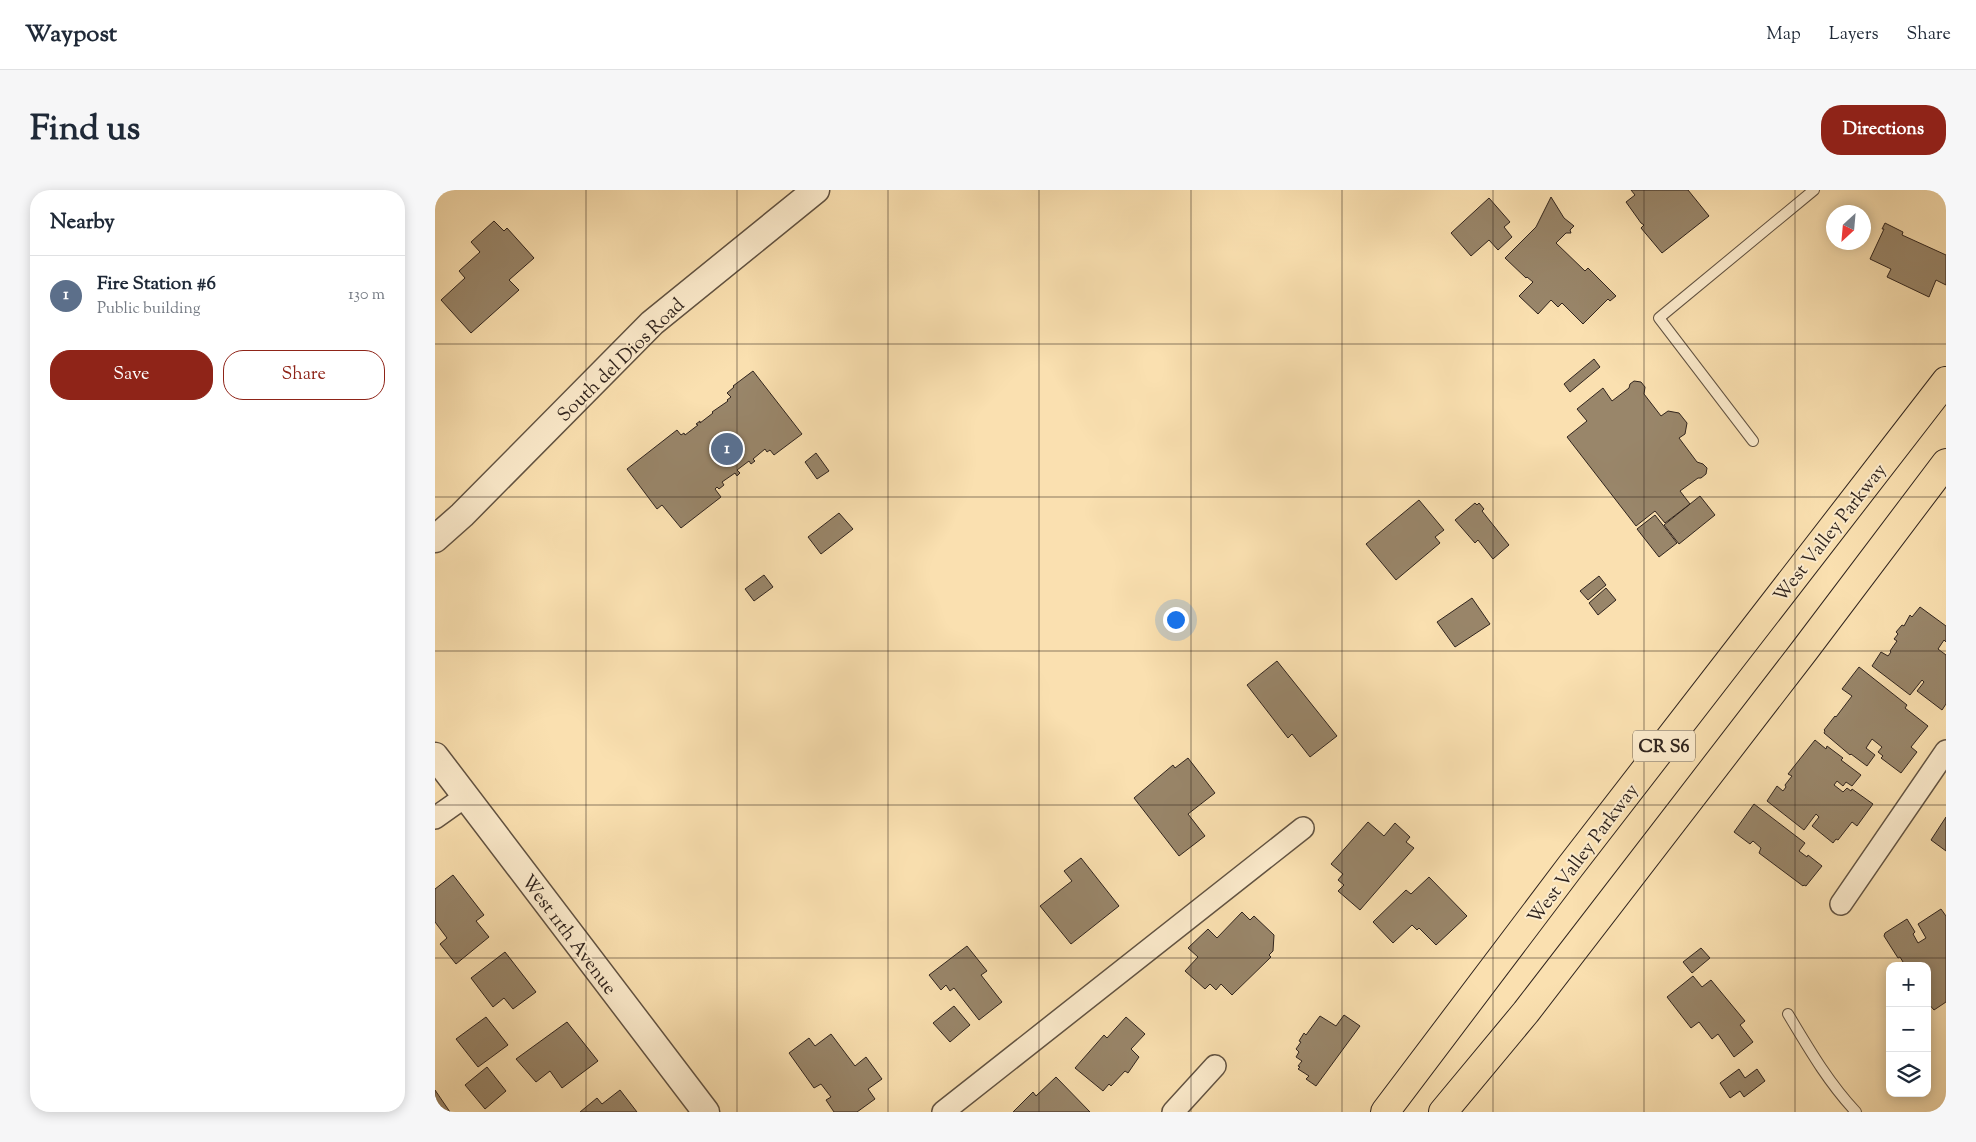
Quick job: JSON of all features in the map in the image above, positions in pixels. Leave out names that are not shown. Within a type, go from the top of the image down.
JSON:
[{"type":"main road","name":"West Valley Parkway","points":[[1385,1112],[1570,867],[1946,381]]},
{"type":"main road","name":"CR S6","points":[[1443,1112],[1538,996],[1804,651],[1946,463]]},
{"type":"street","name":"South del Dios Road","points":[[435,539],[462,515],[652,323],[816,190]]},
{"type":"street","points":[[1841,904],[1946,751]]},
{"type":"street","name":"West 11th Avenue","points":[[435,756],[706,1112]]},
{"type":"street","points":[[435,818],[466,796]]},
{"type":"street","points":[[943,1112],[1303,828]]},
{"type":"street","points":[[1173,1112],[1215,1066]]},
{"type":"lane","points":[[1753,442],[1659,318],[1814,190]]},
{"type":"lane","points":[[1788,1014],[1824,1073],[1838,1093],[1856,1112]]},
{"type":"building","points":[[1631,190],[1688,190],[1709,216],[1662,253],[1641,228],[1644,225],[1626,202],[1635,195]]},
{"type":"building","points":[[1551,197],[1564,218],[1574,226],[1570,230],[1571,233],[1566,233],[1556,243],[1585,271],[1588,268],[1616,296],[1610,301],[1608,299],[1583,324],[1562,303],[1558,307],[1551,300],[1538,314],[1519,296],[1533,282],[1526,278],[1505,258],[1536,227]]},
{"type":"building","points":[[1489,198],[1510,222],[1504,227],[1512,237],[1498,250],[1489,240],[1471,256],[1451,233]]},
{"type":"building","points":[[494,221],[504,231],[507,228],[534,258],[509,280],[519,290],[471,333],[441,300],[465,278],[459,271],[480,252],[471,242]]},
{"type":"building","points":[[1885,223],[1903,232],[1902,235],[1946,255],[1946,285],[1936,280],[1929,297],[1887,277],[1891,269],[1870,259]]},
{"type":"building","points":[[1594,359],[1600,367],[1570,392],[1564,384]]},
{"type":"building","points":[[753,371],[802,434],[774,455],[770,450],[767,452],[765,449],[753,459],[755,461],[751,464],[749,461],[737,470],[740,473],[737,476],[735,473],[722,482],[724,485],[719,489],[717,487],[715,489],[721,497],[681,528],[662,505],[657,509],[627,469],[677,430],[681,435],[684,433],[685,435],[698,425],[696,424],[700,421],[700,423],[728,401],[731,397],[727,393]]},
{"type":"building","points":[[1634,381],[1641,382],[1645,387],[1644,394],[1661,416],[1668,411],[1679,413],[1687,423],[1685,434],[1679,438],[1697,462],[1707,468],[1706,474],[1680,491],[1690,504],[1665,523],[1655,511],[1636,526],[1567,437],[1587,421],[1577,409],[1603,388],[1612,401],[1629,388],[1630,384]]},
{"type":"building","points":[[816,453],[829,471],[817,479],[805,462]]},
{"type":"building","points":[[1700,496],[1715,515],[1679,544],[1664,525]]},
{"type":"building","points":[[1419,500],[1444,530],[1435,537],[1440,543],[1396,580],[1366,544]]},
{"type":"building","points":[[1475,503],[1477,505],[1479,503],[1484,509],[1482,511],[1509,545],[1493,559],[1478,540],[1475,543],[1455,520]]},
{"type":"building","points":[[839,513],[853,529],[821,554],[808,537]]},
{"type":"building","points":[[1655,515],[1677,543],[1659,557],[1637,529]]},
{"type":"building","points":[[764,575],[773,587],[754,601],[745,589]]},
{"type":"building","points":[[1599,576],[1606,585],[1588,600],[1580,591]]},
{"type":"building","points":[[1606,588],[1616,600],[1598,615],[1589,603]]},
{"type":"building","points":[[1472,598],[1490,624],[1455,647],[1437,622]]},
{"type":"building","points":[[1920,607],[1946,626],[1946,642],[1944,640],[1938,649],[1946,655],[1946,704],[1942,710],[1917,691],[1924,682],[1922,680],[1910,695],[1872,666],[1881,652],[1888,656],[1897,641],[1894,639],[1898,634],[1896,632],[1902,625],[1904,626],[1910,615],[1912,617]]},
{"type":"building","points":[[1277,661],[1337,736],[1310,757],[1292,734],[1288,738],[1247,685]]},
{"type":"building","points":[[1859,667],[1907,705],[1905,708],[1928,726],[1911,747],[1917,752],[1901,773],[1881,758],[1883,756],[1878,752],[1882,747],[1872,739],[1866,748],[1875,755],[1867,766],[1850,755],[1824,733],[1824,730],[1852,696],[1842,689]]},
{"type":"building","points":[[1815,740],[1826,749],[1827,746],[1843,758],[1841,760],[1861,775],[1852,786],[1846,782],[1843,786],[1837,781],[1834,785],[1843,792],[1847,788],[1851,791],[1852,789],[1873,804],[1857,826],[1852,822],[1838,840],[1836,839],[1833,843],[1812,826],[1819,817],[1816,814],[1804,830],[1767,801],[1777,786],[1783,791],[1792,776],[1788,774]]},
{"type":"building","points":[[1188,758],[1215,793],[1188,814],[1205,836],[1179,856],[1134,798],[1173,765],[1175,768]]},
{"type":"building","points":[[1754,804],[1805,843],[1799,851],[1807,857],[1808,855],[1822,866],[1806,886],[1803,886],[1759,853],[1761,848],[1753,841],[1750,844],[1734,832]]},
{"type":"building","points":[[1946,817],[1946,851],[1931,840]]},
{"type":"building","points":[[1368,822],[1384,836],[1395,823],[1410,837],[1406,842],[1414,848],[1360,910],[1338,891],[1344,885],[1338,880],[1343,874],[1331,864]]},
{"type":"building","points":[[1081,858],[1119,906],[1071,944],[1040,906],[1072,881],[1064,871]]},
{"type":"building","points":[[453,875],[484,915],[476,921],[489,937],[456,964],[440,944],[447,938],[435,922],[435,889]]},
{"type":"building","points":[[1429,877],[1467,916],[1436,945],[1419,928],[1417,930],[1412,925],[1393,943],[1373,922],[1406,890],[1411,894]]},
{"type":"building","points":[[1941,909],[1946,916],[1946,1002],[1934,1010],[1931,1007],[1931,962],[1903,962],[1900,957],[1898,958],[1884,936],[1885,933],[1907,919],[1915,932],[1913,934],[1918,943],[1926,938],[1918,924]]},
{"type":"building","points":[[1242,912],[1250,920],[1254,916],[1274,935],[1273,951],[1269,955],[1271,957],[1232,995],[1221,984],[1216,990],[1210,984],[1205,989],[1185,971],[1198,957],[1188,948],[1208,929],[1217,938]]},
{"type":"building","points":[[967,946],[987,971],[981,975],[1002,1002],[979,1020],[954,988],[950,991],[946,985],[941,990],[929,975]]},
{"type":"building","points":[[1701,948],[1710,958],[1692,973],[1683,962]]},
{"type":"building","points":[[505,952],[536,992],[513,1009],[504,998],[493,1007],[471,978]]},
{"type":"building","points":[[1693,976],[1702,987],[1711,980],[1745,1021],[1740,1025],[1753,1042],[1734,1057],[1718,1034],[1712,1039],[1699,1022],[1691,1028],[1667,997]]},
{"type":"building","points":[[954,1006],[970,1025],[950,1042],[933,1023]]},
{"type":"building","points":[[1344,1015],[1360,1026],[1316,1086],[1306,1079],[1309,1076],[1298,1069],[1302,1061],[1296,1057],[1299,1052],[1296,1049],[1301,1042],[1299,1041],[1304,1033],[1306,1035],[1320,1016],[1336,1026]]},
{"type":"building","points":[[486,1017],[508,1045],[478,1067],[456,1039]]},
{"type":"building","points":[[1126,1017],[1145,1034],[1131,1049],[1139,1057],[1128,1073],[1125,1071],[1111,1086],[1109,1084],[1103,1091],[1075,1068],[1104,1035],[1107,1038]]},
{"type":"building","points":[[567,1022],[598,1061],[562,1088],[550,1071],[536,1082],[516,1059]]},
{"type":"building","points":[[831,1034],[855,1066],[866,1057],[882,1079],[868,1089],[875,1099],[857,1112],[834,1112],[826,1100],[831,1097],[821,1084],[814,1088],[789,1053],[809,1038],[815,1046]]},
{"type":"building","points":[[487,1067],[506,1091],[485,1109],[465,1085]]},
{"type":"building","points":[[1739,1069],[1745,1078],[1757,1069],[1765,1081],[1744,1097],[1740,1091],[1730,1098],[1720,1083]]},
{"type":"building","points":[[1056,1077],[1090,1112],[1013,1112],[1033,1092],[1036,1096]]},
{"type":"building","points":[[435,1090],[450,1112],[435,1112]]},
{"type":"building","points":[[620,1090],[637,1112],[580,1112],[597,1098],[602,1104]]},
{"type":"place","name":"Fire Station #6","points":[[727,449]]}]
